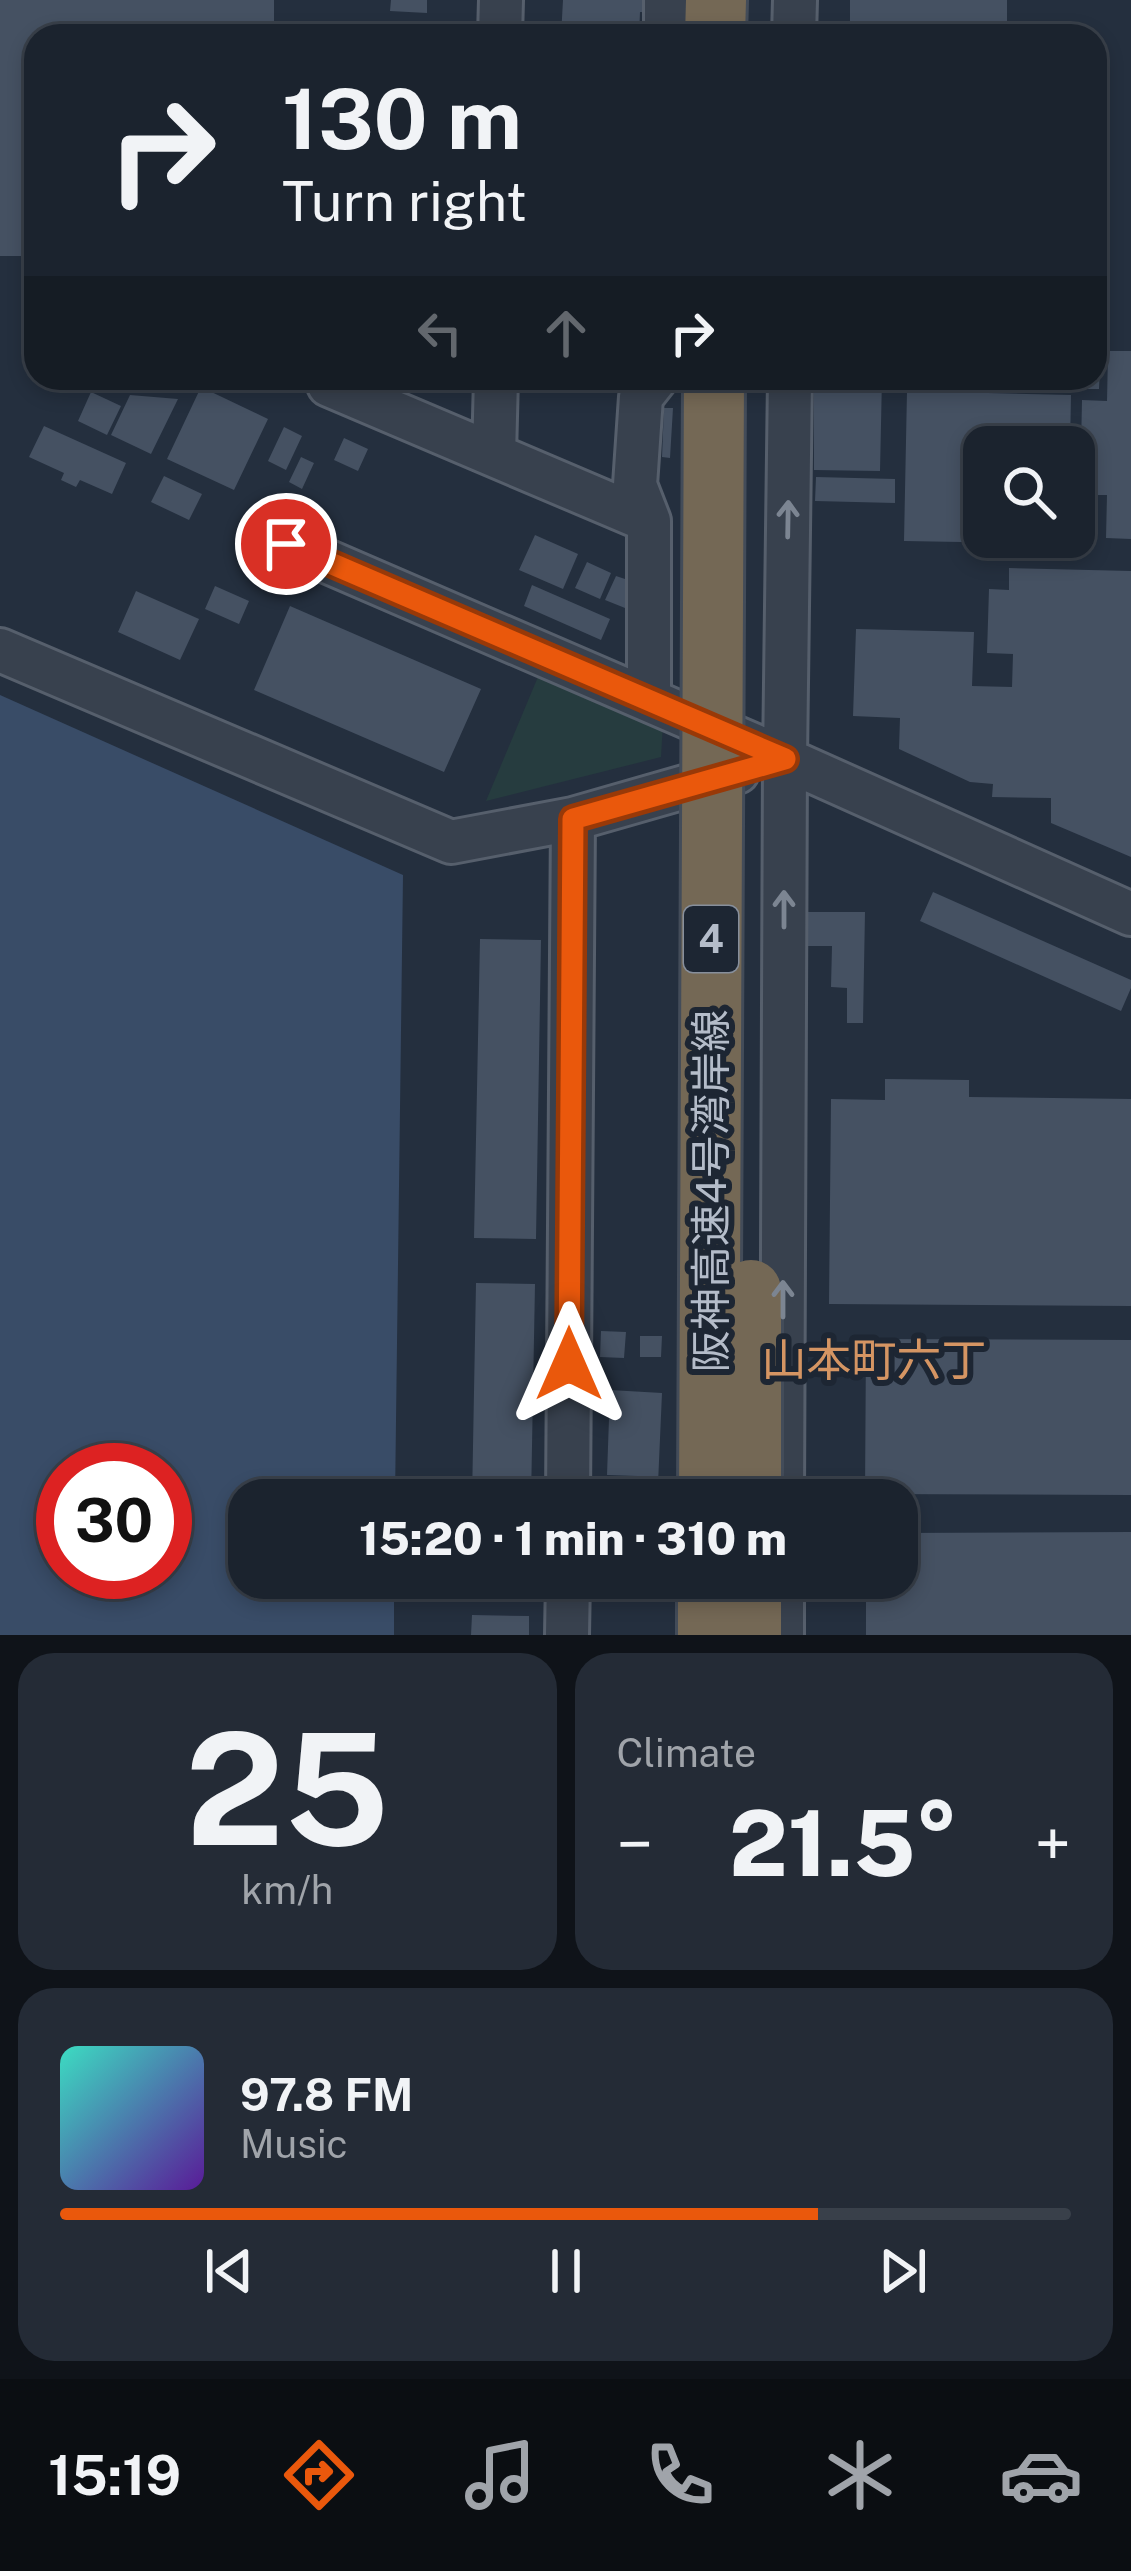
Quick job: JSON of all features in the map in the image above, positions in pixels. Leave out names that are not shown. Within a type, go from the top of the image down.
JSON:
[{"type":"highway","name":"阪神高速4号湾岸線","points":[[709,1479],[714,390]]},
{"type":"highway","name":"阪神高速4号湾岸線","points":[[751,390],[751,1479]]},
{"type":"highway","points":[[708,1599],[708,1635]]},
{"type":"highway","points":[[751,1599],[751,1635]]},
{"type":"street","points":[[341,390],[649,521]]},
{"type":"street","points":[[494,455],[496,390]]},
{"type":"street","points":[[647,390],[641,397],[635,485],[649,521],[649,700]]},
{"type":"street","points":[[782,1479],[790,390]]},
{"type":"street","points":[[286,544],[1131,914]]},
{"type":"street","points":[[0,650],[451,842],[573,819],[785,759]]},
{"type":"street","points":[[568,1479],[573,819]]},
{"type":"street","points":[[567,1635],[568,1599]]},
{"type":"street","points":[[782,1599],[782,1635]]},
{"type":"green space","points":[[540,672],[663,723],[661,757],[486,801]]},
{"type":"water","points":[[0,695],[403,875],[395,1479],[228,1479],[228,1599],[394,1599],[394,1635],[0,1635]]},
{"type":"building","points":[[0,0],[274,0],[274,24],[24,24],[24,256],[0,256]]},
{"type":"building","points":[[391,0],[427,0],[427,13],[390,11]]},
{"type":"building","points":[[563,0],[646,0],[640,24],[562,24]]},
{"type":"building","points":[[850,0],[1007,0],[1007,24],[850,24]]},
{"type":"building","points":[[1108,351],[1131,351],[1131,539],[1106,538],[1107,495],[1095,495],[1095,426],[1081,426],[1082,400],[1107,401]]},
{"type":"building","points":[[200,390],[268,419],[234,490],[167,459]]},
{"type":"building","points":[[814,390],[882,390],[880,471],[814,470]]},
{"type":"building","points":[[907,391],[1071,395],[1070,426],[963,426],[963,542],[904,541]]},
{"type":"building","points":[[91,392],[121,406],[107,435],[78,421]]},
{"type":"building","points":[[130,395],[178,399],[151,454],[111,435]]},
{"type":"building","points":[[664,408],[673,408],[670,458],[662,457]]},
{"type":"building","points":[[44,426],[126,463],[112,494],[80,480],[76,487],[61,480],[64,473],[29,457]]},
{"type":"building","points":[[284,427],[302,436],[286,470],[268,461]]},
{"type":"building","points":[[344,438],[368,449],[358,471],[334,460]]},
{"type":"building","points":[[301,457],[314,463],[302,489],[289,482]]},
{"type":"building","points":[[164,476],[202,494],[189,520],[151,502]]},
{"type":"building","points":[[816,477],[895,479],[895,503],[815,501]]},
{"type":"building","points":[[246,513],[264,521],[256,539],[237,531]]},
{"type":"building","points":[[535,535],[578,554],[563,589],[519,570]]},
{"type":"building","points":[[587,562],[611,573],[600,599],[575,588]]},
{"type":"building","points":[[1009,568],[1131,571],[1131,857],[1051,823],[1051,798],[992,797],[993,784],[970,782],[899,749],[900,718],[853,716],[856,629],[974,632],[972,686],[1012,687],[1013,654],[987,653],[989,589],[1009,590]]},
{"type":"building","points":[[616,576],[628,580],[625,608],[605,600]]},
{"type":"building","points":[[532,585],[610,619],[601,640],[524,606]]},
{"type":"building","points":[[215,586],[249,601],[239,624],[205,609]]},
{"type":"building","points":[[136,591],[199,619],[180,660],[118,632]]},
{"type":"building","points":[[290,606],[481,689],[444,772],[254,690]]},
{"type":"building","points":[[933,892],[1131,980],[1121,1011],[920,921]]},
{"type":"building","points":[[808,912],[865,912],[863,1023],[847,1023],[847,988],[831,987],[832,946],[808,946]]},
{"type":"building","points":[[480,939],[541,940],[536,1239],[474,1238]]},
{"type":"building","points":[[885,1079],[969,1080],[969,1097],[1131,1099],[1131,1306],[829,1304],[831,1099],[885,1100]]},
{"type":"building","points":[[476,1283],[535,1284],[531,1479],[472,1479]]},
{"type":"building","points":[[601,1331],[626,1332],[624,1358],[600,1357]]},
{"type":"building","points":[[640,1336],[662,1336],[661,1357],[640,1357]]},
{"type":"building","points":[[866,1339],[1131,1340],[1131,1495],[918,1494],[918,1479],[865,1479]]},
{"type":"building","points":[[610,1390],[662,1393],[658,1479],[607,1475]]},
{"type":"building","points":[[1131,1532],[1131,1635],[866,1635],[866,1599],[918,1599],[918,1533]]},
{"type":"building","points":[[472,1615],[529,1616],[529,1635],[471,1635]]},
{"type":"district","name":"山本町六丁","points":[[874,1359]]},
{"type":"route","points":[[286,544],[785,759],[573,819],[569,1364]]}]
